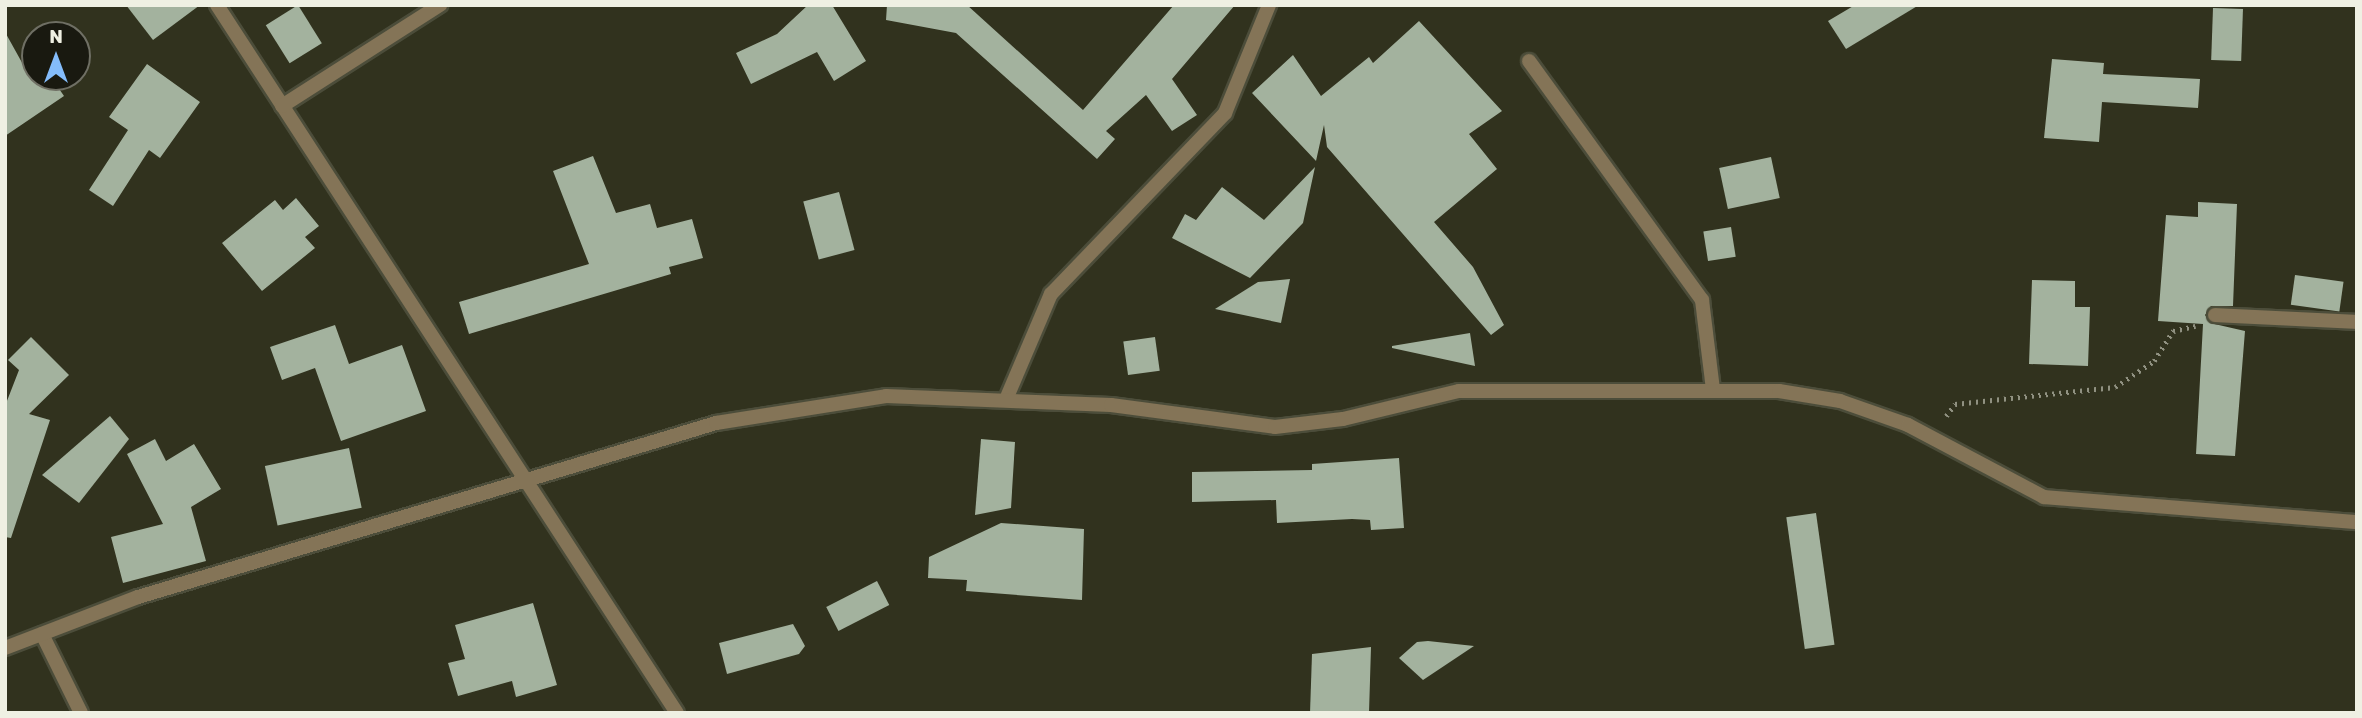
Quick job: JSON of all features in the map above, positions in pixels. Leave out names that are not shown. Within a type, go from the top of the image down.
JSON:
[{"type":"street","points":[[217,5],[531,482],[677,713]]},
{"type":"street","points":[[282,106],[440,5]]},
{"type":"street","points":[[1007,397],[1051,294],[1225,113],[1269,5]]},
{"type":"street","points":[[1530,61],[1702,300],[1713,390]]},
{"type":"street","points":[[2215,315],[2357,322]]},
{"type":"street","points":[[5,648],[138,597],[531,482],[716,424],[886,396],[1007,397],[1170,410],[1275,427],[1343,419],[1459,391],[1713,390],[1840,401],[1931,436],[2044,497],[2357,522]]},
{"type":"street","points":[[42,634],[81,713]]},
{"type":"path","points":[[1931,436],[1955,404],[2115,387],[2154,361],[2173,331],[2215,315]]},
{"type":"building","points":[[126,5],[200,5],[153,40]]},
{"type":"building","points":[[298,5],[322,43],[290,63],[266,25]]},
{"type":"building","points":[[808,5],[832,5],[866,61],[834,81],[817,52],[751,84],[736,53],[777,34]]},
{"type":"building","points":[[887,5],[967,5],[1083,110],[1174,5],[1235,5],[1172,79],[1197,115],[1172,131],[1146,95],[1106,131],[1115,139],[1097,159],[956,33],[886,20]]},
{"type":"building","points":[[1855,5],[1919,5],[1846,49],[1828,21]]},
{"type":"building","points":[[2213,8],[2243,9],[2241,61],[2211,60]]},
{"type":"building","points":[[1419,21],[1502,111],[1469,134],[1497,169],[1434,222],[1473,267],[1504,325],[1491,335],[1327,147],[1324,125],[1316,161],[1252,93],[1293,55],[1321,96],[1369,57],[1373,63]]},
{"type":"building","points":[[5,32],[21,61],[21,91],[61,91],[64,96],[5,136]]},
{"type":"building","points":[[2052,59],[2104,63],[2103,74],[2200,79],[2198,108],[2102,102],[2099,142],[2044,138]]},
{"type":"building","points":[[147,64],[200,102],[160,158],[149,150],[113,206],[89,190],[128,130],[109,117]]},
{"type":"building","points":[[593,156],[616,213],[650,204],[657,228],[692,219],[703,258],[669,267],[671,274],[469,334],[459,302],[589,264],[553,171]]},
{"type":"building","points":[[1771,157],[1780,198],[1728,209],[1719,168]]},
{"type":"building","points":[[1315,167],[1303,223],[1250,278],[1172,238],[1185,214],[1196,220],[1222,187],[1264,220]]},
{"type":"building","points":[[839,192],[855,250],[819,260],[803,202]]},
{"type":"building","points":[[296,198],[319,226],[305,237],[315,248],[262,291],[222,243],[275,200],[283,210]]},
{"type":"building","points":[[2198,202],[2237,204],[2233,306],[2211,306],[2205,315],[2210,323],[2245,331],[2235,456],[2196,454],[2203,324],[2158,321],[2166,215],[2198,217]]},
{"type":"building","points":[[1731,227],[1736,257],[1708,261],[1703,231]]},
{"type":"building","points":[[2295,275],[2344,282],[2339,312],[2291,305]]},
{"type":"building","points":[[1290,279],[1281,323],[1215,309],[1258,282]]},
{"type":"building","points":[[2032,280],[2075,281],[2075,307],[2090,307],[2088,366],[2029,364]]},
{"type":"building","points":[[335,325],[349,364],[402,345],[426,411],[341,441],[315,368],[282,380],[270,347]]},
{"type":"building","points":[[1470,333],[1475,366],[1392,348],[1392,346]]},
{"type":"building","points":[[31,337],[69,375],[29,414],[50,420],[11,538],[5,537],[5,406],[19,370],[8,360]]},
{"type":"building","points":[[1155,337],[1160,371],[1128,375],[1123,341]]},
{"type":"building","points":[[110,416],[129,439],[79,503],[42,475]]},
{"type":"building","points":[[155,439],[166,461],[194,444],[221,489],[191,507],[206,561],[123,583],[111,537],[163,524],[127,454]]},
{"type":"building","points":[[981,439],[1015,442],[1011,508],[975,515]]},
{"type":"building","points":[[349,448],[362,508],[278,526],[265,466]]},
{"type":"building","points":[[1399,458],[1404,528],[1371,530],[1370,520],[1352,519],[1277,523],[1276,500],[1192,502],[1192,472],[1312,470],[1312,464]]},
{"type":"building","points":[[1816,513],[1835,645],[1805,649],[1786,517]]},
{"type":"building","points":[[1001,523],[1084,529],[1082,600],[966,591],[967,580],[928,578],[929,557]]},
{"type":"building","points":[[877,581],[889,605],[838,631],[826,607]]},
{"type":"building","points":[[533,603],[557,685],[516,697],[512,681],[458,696],[448,663],[465,659],[455,625]]},
{"type":"building","points":[[793,624],[805,646],[799,654],[727,674],[719,643]]},
{"type":"building","points":[[1417,642],[1474,646],[1423,680],[1399,658]]},
{"type":"building","points":[[1371,647],[1369,713],[1310,713],[1312,654]]}]
